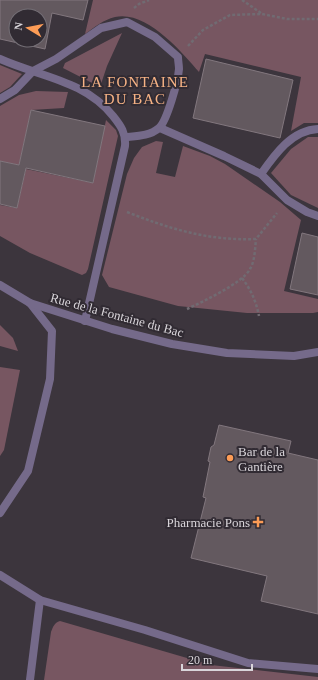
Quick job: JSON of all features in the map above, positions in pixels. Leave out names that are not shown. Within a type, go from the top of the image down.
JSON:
[{"type":"street","points":[[0,100],[16,90],[34,71],[56,59],[101,28],[127,22],[155,37],[178,57],[179,70],[167,116],[160,128],[150,133],[126,137]]},
{"type":"street","points":[[0,59],[75,86],[106,107],[121,126],[126,137],[126,146],[85,321]]},
{"type":"street","points":[[160,128],[261,174],[288,200],[307,212],[318,216]]},
{"type":"street","points":[[261,174],[269,162],[287,142],[307,130],[318,129]]},
{"type":"street","name":"Rue de la Fontaine du Bac","points":[[0,285],[30,303],[112,329],[172,344],[227,353],[294,356],[318,352]]},
{"type":"street","name":"Rue de la Fontaine du Bac","points":[[0,513],[28,471],[50,379],[52,331],[30,303]]},
{"type":"street","points":[[0,575],[40,600],[145,630],[248,663],[318,669]]},
{"type":"street","points":[[30,680],[40,600]]},
{"type":"path","points":[[242,0],[262,14]]},
{"type":"path","points":[[178,57],[203,30],[230,15],[262,14],[286,19],[318,19]]},
{"type":"path","points":[[187,309],[224,291],[247,274],[252,264],[256,239],[288,200]]},
{"type":"path","points":[[111,206],[164,226],[199,235],[236,240],[256,239]]},
{"type":"path","points":[[242,278],[251,290],[259,316]]},
{"type":"shaded area","points":[[93,0],[318,0],[318,123],[304,123],[291,131],[301,77],[205,54],[199,72],[162,34],[139,20],[127,16],[115,17],[107,20],[85,34]]},
{"type":"shaded area","points":[[122,33],[107,66],[100,87],[63,68],[65,63]]},
{"type":"shaded area","points":[[0,65],[22,74],[10,87],[0,93]]},
{"type":"shaded area","points":[[36,91],[68,92],[64,108],[31,110],[19,165],[0,161],[0,106],[19,95]]},
{"type":"shaded area","points":[[106,120],[116,130],[118,136],[86,273],[82,275],[30,253],[0,236],[0,205],[17,208],[26,169],[93,183]]},
{"type":"shaded area","points":[[308,137],[318,137],[318,208],[291,195],[271,173],[291,149]]},
{"type":"shaded area","points":[[156,141],[163,142],[156,173],[175,177],[183,146],[210,156],[225,164],[280,202],[301,220],[284,291],[318,299],[318,312],[247,313],[178,306],[109,287],[102,275],[127,174],[134,158],[142,147]]},
{"type":"shaded area","points":[[0,325],[13,338],[18,351],[0,346]]},
{"type":"shaded area","points":[[0,367],[20,370],[4,450],[0,456]]},
{"type":"shaded area","points":[[60,621],[211,665],[318,677],[318,680],[44,680],[51,632],[55,624]]},
{"type":"building","points":[[0,0],[88,0],[83,20],[52,13],[48,34],[48,8],[8,8],[8,41],[0,39]]},
{"type":"building","points":[[206,59],[293,80],[280,138],[193,118]]},
{"type":"building","points":[[31,110],[105,126],[93,183],[26,168],[17,208],[0,204],[0,161],[19,165]]},
{"type":"building","points":[[302,233],[318,237],[318,295],[290,289]]},
{"type":"building","points":[[219,425],[291,441],[288,453],[318,460],[318,614],[261,601],[267,576],[191,558],[206,498],[203,497],[210,462],[208,461],[211,447],[214,445]]},
{"type":"place","name":"Bar de la Gantière","points":[[230,458]]},
{"type":"place","name":"Pharmacie Pons","points":[[258,522]]},
{"type":"district","name":"LA FONTAINE DU BAC","points":[[135,90]]}]
